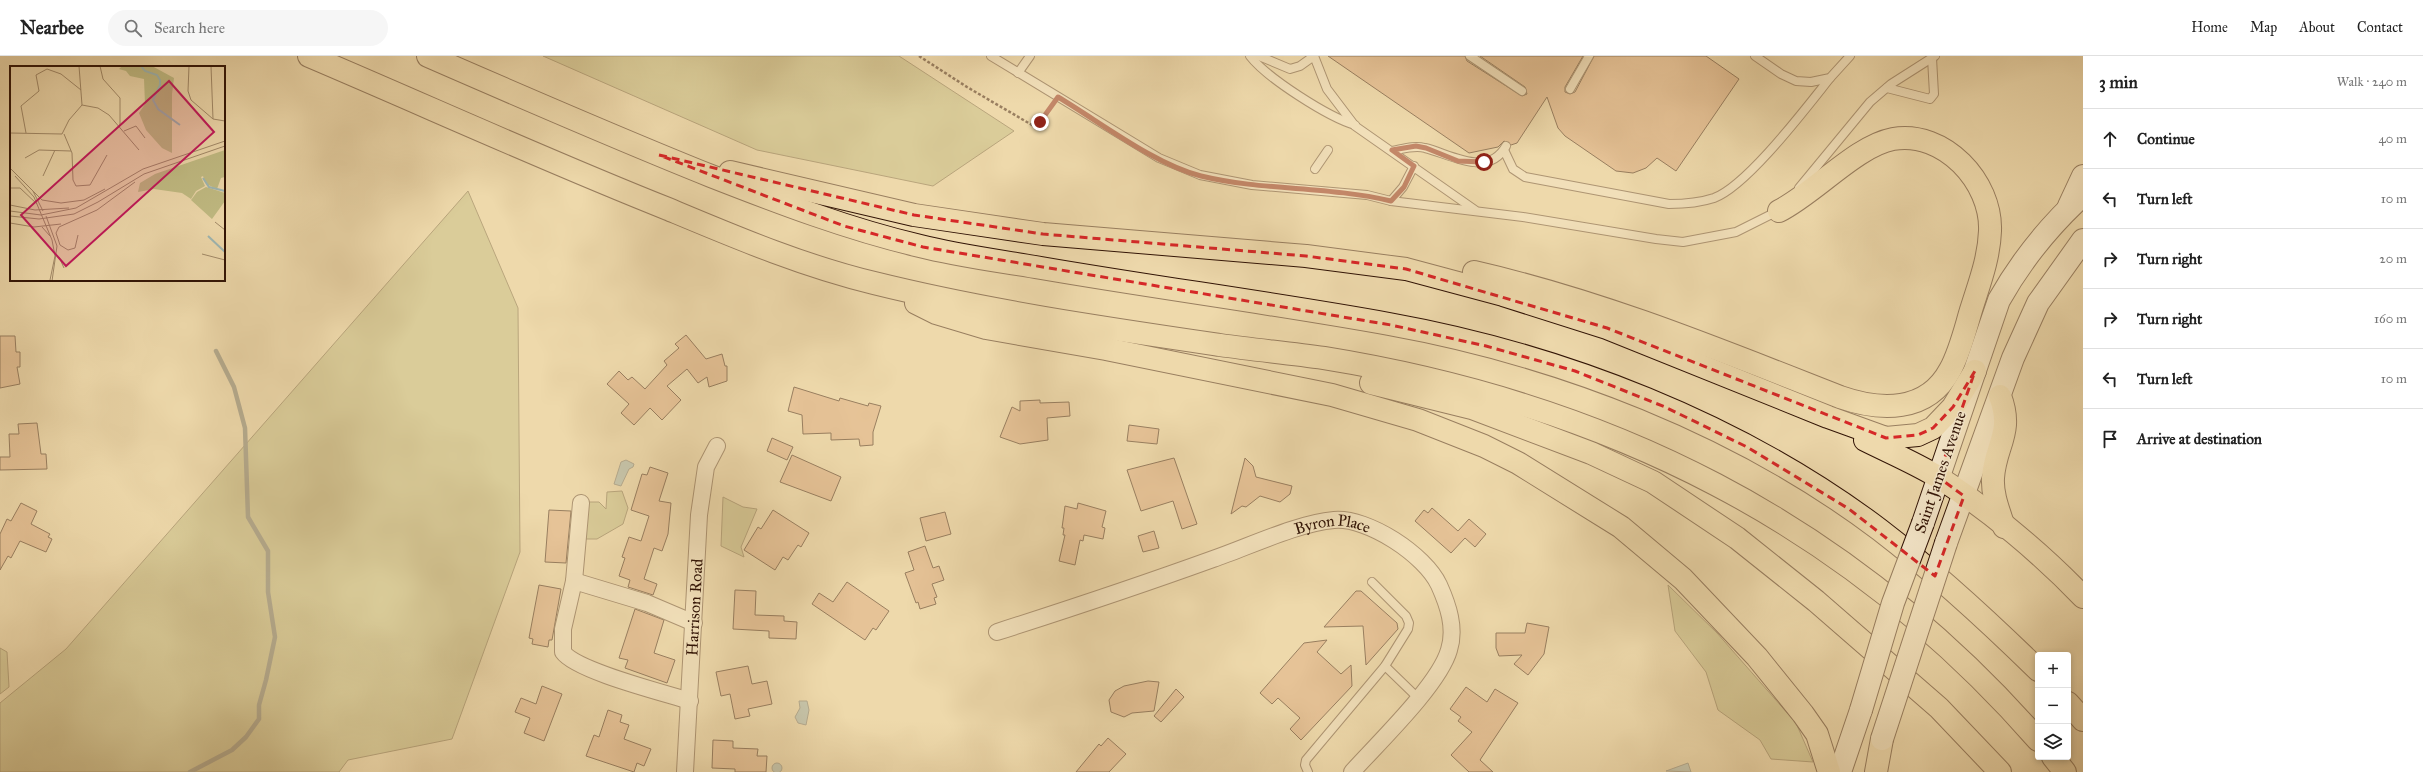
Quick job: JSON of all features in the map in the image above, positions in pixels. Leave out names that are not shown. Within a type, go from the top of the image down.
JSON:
[{"type":"highway","points":[[309,56],[620,190],[752,244],[868,282],[963,303],[1223,345],[1323,358],[1473,389],[1608,434],[1689,470],[1771,514],[1866,579],[1923,623],[1969,666],[2035,737]]},
{"type":"highway","points":[[432,58],[659,155],[776,202],[844,226],[923,248],[1151,287],[1391,325],[1486,346],[1575,371],[1700,423],[1747,447],[1810,484],[1879,530],[1975,609],[2035,667]]},
{"type":"highway","points":[[1406,269],[1431,266],[1455,268],[1521,283],[1635,318],[1840,397],[1870,406],[1906,404],[1927,395],[1936,387],[1950,370],[1988,258],[1990,230],[1987,203],[1976,181],[1960,161],[1941,146],[1908,138],[1892,139],[1860,154],[1796,203],[1779,211]]},
{"type":"highway","points":[[659,155],[914,215],[1043,234],[1306,256],[1406,269],[1503,295],[1607,328],[1828,417],[1886,438],[1918,435],[1933,428],[1944,419],[1975,370]]},
{"type":"highway","points":[[868,282],[936,313],[986,328],[1106,349],[1332,395],[1418,420],[1484,446],[1512,460],[1554,484],[1621,527],[1683,579],[1757,657],[1803,714],[1817,734],[1829,772]]},
{"type":"highway","points":[[1223,345],[1306,370],[1399,388],[1472,408],[1591,452],[1653,482],[1737,538],[1816,601],[1939,708],[2000,772]]},
{"type":"highway","points":[[2000,396],[2004,408],[2005,431],[1995,466],[1993,488],[2004,527]]},
{"type":"highway","points":[[1828,417],[1864,439],[1938,477],[2004,527],[2083,597]]},
{"type":"highway","points":[[2071,706],[2083,720]]},
{"type":"highway","points":[[1876,772],[1882,739]]},
{"type":"highway","points":[[2055,760],[2065,772]]},
{"type":"main road","name":"Saint James Avenue","points":[[1840,772],[1861,710],[1893,603],[1923,523],[1999,300],[2015,271],[2075,202],[2083,176]]},
{"type":"main road","name":"Saint James Avenue","points":[[1871,772],[1946,544],[2013,358],[2038,304],[2083,240]]},
{"type":"street","name":"Harrison Road","points":[[686,772],[699,516],[706,467],[717,446]]},
{"type":"street","points":[[580,503],[574,581],[563,629],[563,652],[567,657],[591,669],[690,701]]},
{"type":"street","name":"Byron Place","points":[[997,632],[1134,587],[1304,526],[1335,520],[1356,523],[1373,528],[1399,543],[1422,563],[1437,580],[1449,606],[1451,630],[1449,651],[1435,677],[1352,772]]},
{"type":"street","points":[[574,581],[647,603],[694,623]]},
{"type":"lane","points":[[991,56],[1158,158],[1200,175],[1252,185],[1367,195],[1391,201],[1476,211],[1683,242],[1736,232],[1779,211],[1858,115],[1887,88],[1934,57]]},
{"type":"lane","points":[[1018,73],[1030,56]]},
{"type":"lane","points":[[1250,56],[1261,68],[1312,104],[1333,118],[1355,126],[1392,150],[1476,211]]},
{"type":"lane","points":[[1260,56],[1290,69],[1300,66],[1314,56],[1327,89],[1355,126]]},
{"type":"lane","points":[[1470,56],[1522,91]]},
{"type":"lane","points":[[1570,88],[1589,56]]},
{"type":"lane","points":[[1755,56],[1781,74],[1796,81],[1811,82],[1830,78]]},
{"type":"lane","points":[[1392,150],[1416,146],[1426,148],[1458,161],[1473,162],[1492,158],[1505,148],[1513,169],[1526,177],[1669,204],[1691,204],[1715,198],[1734,186],[1762,158],[1850,56]]},
{"type":"lane","points":[[1887,88],[1930,99],[1934,94],[1934,57]]},
{"type":"lane","points":[[1315,169],[1328,150]]},
{"type":"lane","points":[[1391,201],[1404,187],[1414,166]]},
{"type":"lane","points":[[1308,772],[1305,765],[1306,760],[1384,666],[1404,636],[1409,623],[1406,616],[1372,582]]},
{"type":"lane","points":[[1384,666],[1418,698]]},
{"type":"path","points":[[919,56],[967,88],[1032,125],[1037,125],[1058,97]]},
{"type":"highlighted area","points":[[659,155],[914,215],[1043,234],[1306,256],[1406,269],[1607,328],[1886,438],[1918,435],[1933,428],[1953,407],[1975,371],[1938,477],[1964,496],[1935,576],[1849,509],[1747,447],[1665,407],[1575,371],[1486,346],[1391,325],[923,247],[844,226]]},
{"type":"shaded area","points":[[543,56],[899,56],[1014,131],[933,186],[757,150]]},
{"type":"shaded area","points":[[468,191],[518,308],[520,552],[452,739],[348,760],[339,772],[0,772],[0,703],[66,649]]},
{"type":"shaded area","points":[[622,491],[628,508],[623,524],[597,539],[583,539],[588,502],[599,502],[606,509],[607,492]]},
{"type":"shaded area","points":[[723,497],[743,507],[757,509],[741,547],[744,557],[721,546]]},
{"type":"shaded area","points":[[1668,585],[1717,633],[1796,723],[1813,762],[1771,759],[1760,740],[1718,710],[1706,672],[1675,631]]},
{"type":"shaded area","points":[[0,648],[7,652],[9,687],[0,694]]},
{"type":"water","points":[[626,460],[634,464],[633,467],[629,469],[621,486],[614,484],[621,462]]},
{"type":"water","points":[[799,701],[807,701],[809,710],[806,725],[798,723],[795,717],[800,708]]},
{"type":"water","points":[[775,763],[779,763],[781,764],[781,772],[775,773],[772,770],[772,766]]},
{"type":"water","points":[[1688,763],[1691,772],[1666,771]]},
{"type":"building","points":[[1328,56],[1465,56],[1467,61],[1522,96],[1527,94],[1525,87],[1480,56],[1583,56],[1565,87],[1565,92],[1570,94],[1575,92],[1594,56],[1706,56],[1739,79],[1676,171],[1657,158],[1646,168],[1633,173],[1616,171],[1565,136],[1558,128],[1547,97],[1517,143],[1511,145],[1504,141],[1498,147],[1469,153]]},
{"type":"building","points":[[686,335],[706,359],[722,354],[725,366],[727,366],[727,381],[709,387],[707,377],[698,383],[687,369],[667,386],[681,400],[662,420],[650,408],[634,425],[621,413],[629,404],[607,384],[619,371],[628,380],[632,377],[645,389],[667,365],[664,361],[679,348],[675,344]]},
{"type":"building","points":[[0,336],[15,336],[16,352],[20,352],[20,367],[17,367],[20,384],[0,388]]},
{"type":"building","points":[[794,387],[839,401],[840,398],[868,406],[869,403],[881,406],[873,432],[873,445],[860,446],[859,439],[831,440],[831,433],[803,434],[802,415],[788,411]]},
{"type":"building","points":[[1040,400],[1040,403],[1069,402],[1070,416],[1047,418],[1048,440],[1020,444],[1000,437],[1012,407],[1020,411],[1020,401]]},
{"type":"building","points":[[37,423],[41,454],[46,454],[47,469],[0,470],[0,457],[10,457],[9,434],[19,434],[18,424]]},
{"type":"building","points":[[1129,425],[1159,429],[1157,444],[1127,441]]},
{"type":"building","points":[[772,438],[793,447],[787,460],[767,451]]},
{"type":"building","points":[[792,455],[841,477],[831,501],[780,482]]},
{"type":"building","points":[[1174,458],[1197,524],[1182,529],[1173,501],[1141,511],[1127,470]]},
{"type":"building","points":[[1245,458],[1253,466],[1256,477],[1292,486],[1290,494],[1280,502],[1260,496],[1246,507],[1242,506],[1231,514]]},
{"type":"building","points":[[650,467],[668,473],[659,501],[671,503],[668,534],[662,551],[654,548],[644,579],[657,584],[653,595],[628,587],[630,580],[619,576],[625,558],[622,557],[629,537],[641,541],[649,516],[631,510],[642,474],[647,475]]},
{"type":"building","points":[[21,503],[37,511],[31,524],[50,534],[48,537],[52,539],[46,552],[20,541],[11,558],[8,556],[0,570],[0,534],[7,519],[11,521]]},
{"type":"building","points":[[1078,503],[1106,511],[1102,527],[1105,528],[1103,539],[1084,535],[1083,541],[1080,540],[1075,565],[1059,561],[1065,535],[1063,535],[1064,528],[1062,528],[1065,506],[1077,509]]},
{"type":"building","points":[[1432,508],[1458,531],[1469,519],[1486,534],[1475,547],[1465,538],[1451,553],[1415,521],[1424,510],[1428,513]]},
{"type":"building","points":[[549,510],[571,511],[566,563],[545,562]]},
{"type":"building","points":[[773,510],[809,533],[801,547],[798,545],[788,560],[783,557],[775,570],[744,550],[758,527],[761,529]]},
{"type":"building","points":[[945,512],[951,534],[926,541],[920,518]]},
{"type":"building","points":[[1154,531],[1159,548],[1143,552],[1138,536]]},
{"type":"building","points":[[925,546],[933,568],[939,566],[944,580],[932,584],[937,597],[934,598],[936,604],[920,609],[918,602],[916,603],[905,573],[914,570],[908,552]]},
{"type":"building","points":[[847,582],[889,611],[876,630],[873,628],[865,640],[812,604],[819,593],[833,602]]},
{"type":"building","points":[[539,585],[561,589],[552,640],[549,640],[548,647],[532,644],[533,639],[529,638]]},
{"type":"building","points":[[735,590],[756,591],[755,615],[784,616],[784,621],[797,622],[796,639],[769,638],[769,631],[733,629]]},
{"type":"building","points":[[1356,591],[1361,591],[1397,623],[1398,629],[1366,665],[1363,626],[1324,627]]},
{"type":"building","points":[[635,609],[664,620],[654,653],[675,660],[667,683],[625,668],[628,660],[619,658]]},
{"type":"building","points":[[1527,623],[1549,627],[1544,654],[1528,675],[1514,664],[1522,655],[1499,656],[1496,648],[1496,633],[1525,633]]},
{"type":"building","points":[[1327,640],[1317,652],[1341,674],[1351,665],[1352,686],[1301,740],[1290,729],[1300,718],[1278,698],[1272,704],[1260,693],[1304,643]]},
{"type":"building","points":[[748,666],[752,684],[767,681],[772,704],[748,709],[750,716],[735,719],[730,694],[721,696],[716,672]]},
{"type":"building","points":[[1148,681],[1159,682],[1154,711],[1132,713],[1124,717],[1111,712],[1109,700],[1115,691],[1124,686]]},
{"type":"building","points":[[542,686],[562,694],[544,741],[524,733],[530,718],[515,712],[521,698],[536,704]]},
{"type":"building","points":[[1466,687],[1487,702],[1495,689],[1518,703],[1480,760],[1493,772],[1469,772],[1451,755],[1472,732],[1458,721],[1461,717],[1450,709]]},
{"type":"building","points":[[1176,689],[1184,697],[1161,722],[1154,716]]},
{"type":"building","points":[[608,710],[622,715],[620,722],[629,725],[624,739],[651,749],[644,766],[637,763],[634,772],[586,756],[594,735],[599,737]]},
{"type":"building","points":[[1108,738],[1126,754],[1109,772],[1076,772],[1099,744],[1101,746]]},
{"type":"building","points":[[713,740],[733,741],[733,748],[758,749],[757,756],[767,756],[766,772],[735,772],[735,769],[712,768]]},
{"type":"waterway","points":[[190,772],[232,750],[246,737],[259,719],[259,705],[275,637],[268,592],[268,551],[248,517],[245,428],[234,387],[216,351]]},
{"type":"route","points":[[1040,122],[1058,97],[1158,158],[1184,170],[1200,175],[1252,185],[1367,195],[1391,201],[1404,187],[1414,166],[1392,150],[1416,146],[1426,148],[1458,161],[1484,162]]}]
